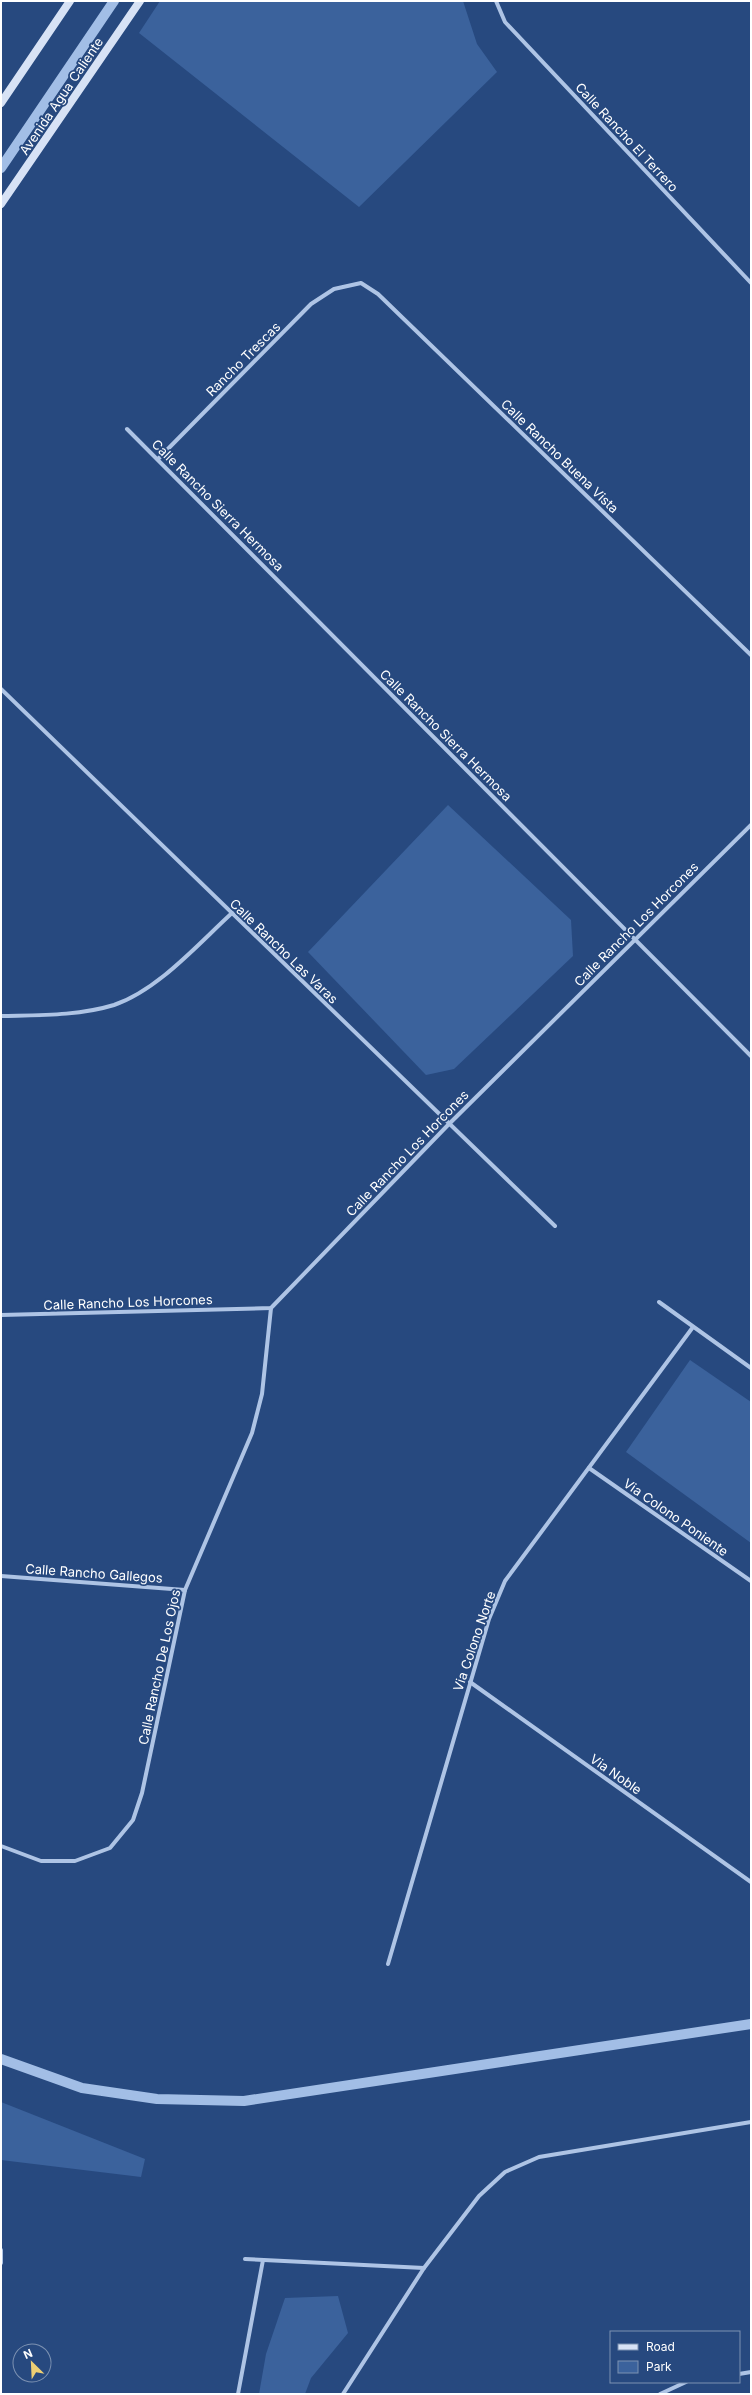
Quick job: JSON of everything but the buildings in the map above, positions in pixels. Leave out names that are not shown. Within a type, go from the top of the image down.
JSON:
[{"type":"street","points":[[1,102],[70,1]]},
{"type":"street","name":"Avenida Agua Caliente","points":[[1,204],[140,1]]},
{"type":"street","name":"Calle Rancho El Terrero","points":[[496,1],[505,22],[751,283]]},
{"type":"street","name":"Calle Rancho Buena Vista","points":[[349,284],[361,282],[378,294],[751,655]]},
{"type":"street","name":"Rancho Trescas","points":[[158,459],[311,304],[334,289],[349,284]]},
{"type":"street","name":"Calle Rancho Sierra Hermosa","points":[[127,428],[751,1056]]},
{"type":"street","name":"Calle Rancho Las Varas","points":[[1,689],[448,1125],[554,1226]]},
{"type":"street","name":"Calle Rancho Los Horcones","points":[[1,1315],[271,1308],[448,1125],[751,824]]},
{"type":"street","points":[[1,1016],[68,1014],[119,1002],[137,994],[159,979],[232,914]]},
{"type":"street","points":[[659,1302],[751,1368]]},
{"type":"street","name":"Calle Rancho De Los Ojos","points":[[1,1846],[41,1861],[75,1861],[110,1848],[134,1820],[142,1793],[185,1590],[252,1433],[262,1394],[271,1308]]},
{"type":"street","name":"Via Colono Norte","points":[[388,1964],[489,1619],[505,1581],[693,1327]]},
{"type":"street","name":"Via Colono Poniente","points":[[589,1468],[751,1581]]},
{"type":"street","name":"Calle Rancho Gallegos","points":[[1,1576],[185,1590]]},
{"type":"street","name":"Via Noble","points":[[470,1682],[751,1882]]},
{"type":"street","points":[[342,2394],[424,2268],[479,2196],[505,2172],[539,2157],[751,2122]]},
{"type":"street","points":[[1,2250],[1,2263]]},
{"type":"street","points":[[245,2259],[424,2268]]},
{"type":"street","points":[[238,2394],[263,2260]]},
{"type":"street","points":[[740,2374],[751,2372]]},
{"type":"street","points":[[660,2394],[684,2383]]},
{"type":"green space","points":[[160,1],[463,1],[477,44],[497,72],[359,207],[139,33]]},
{"type":"green space","points":[[448,805],[571,920],[573,956],[454,1069],[426,1075],[308,952]]},
{"type":"green space","points":[[690,1360],[751,1402],[751,1543],[626,1452]]},
{"type":"green space","points":[[1,2102],[145,2159],[141,2177],[1,2160]]},
{"type":"green space","points":[[338,2296],[348,2333],[311,2378],[305,2394],[259,2394],[266,2354],[285,2298]]},
{"type":"waterway","points":[[1,168],[114,1]]},
{"type":"waterway","points":[[1,2059],[82,2088],[157,2099],[244,2101],[751,2024]]}]
